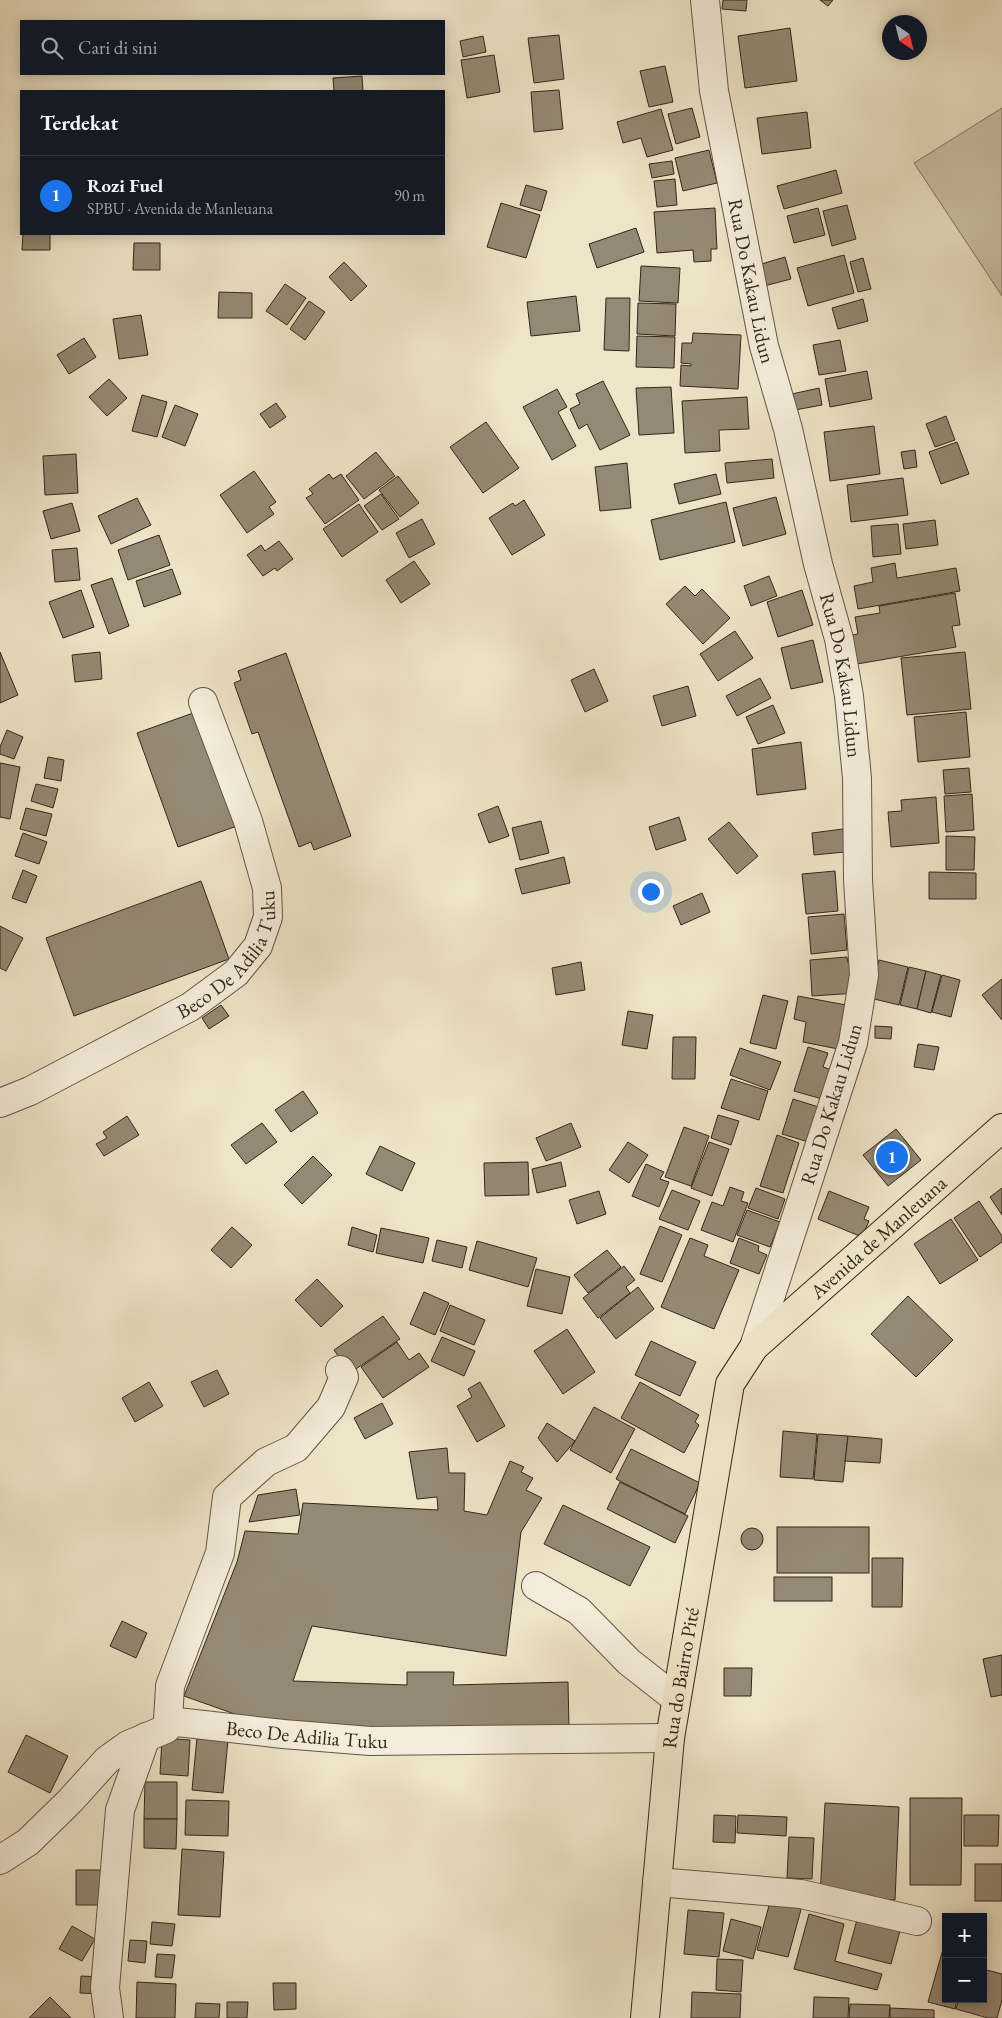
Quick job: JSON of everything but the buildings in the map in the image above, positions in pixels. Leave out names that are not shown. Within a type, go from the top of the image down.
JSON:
[{"type":"main road","name":"Avenida de Manleuana","points":[[754,1347],[1002,1128]]},
{"type":"main road","name":"Rua do Bairro Pité","points":[[645,2018],[675,1698],[730,1384],[754,1347]]},
{"type":"street","name":"Rua Do Kakau Lidun","points":[[705,0],[714,91],[764,346],[788,429],[818,564],[839,639],[849,696],[857,778],[858,880],[864,975],[853,1043],[754,1347]]},
{"type":"street","name":"Beco De Adilia Tuku","points":[[0,1103],[30,1091],[190,1007],[236,974],[258,946],[268,917],[267,888],[248,821],[203,702]]},
{"type":"street","points":[[109,2018],[106,1988],[120,1810],[157,1729],[170,1686],[220,1553],[227,1497],[266,1462],[296,1448],[331,1407],[344,1377],[340,1370]]},
{"type":"street","points":[[536,1586],[579,1611],[629,1662],[675,1698]]},
{"type":"street","name":"Beco De Adilia Tuku","points":[[157,1729],[282,1734],[370,1741],[670,1738]]},
{"type":"street","points":[[0,1860],[28,1842],[108,1760],[128,1745],[157,1729]]},
{"type":"street","points":[[657,1882],[801,1894],[916,1921]]},
{"type":"shaded area","points":[[1002,108],[1002,296],[914,163]]},
{"type":"place","name":"Rozi Fuel","points":[[892,1157]]}]
